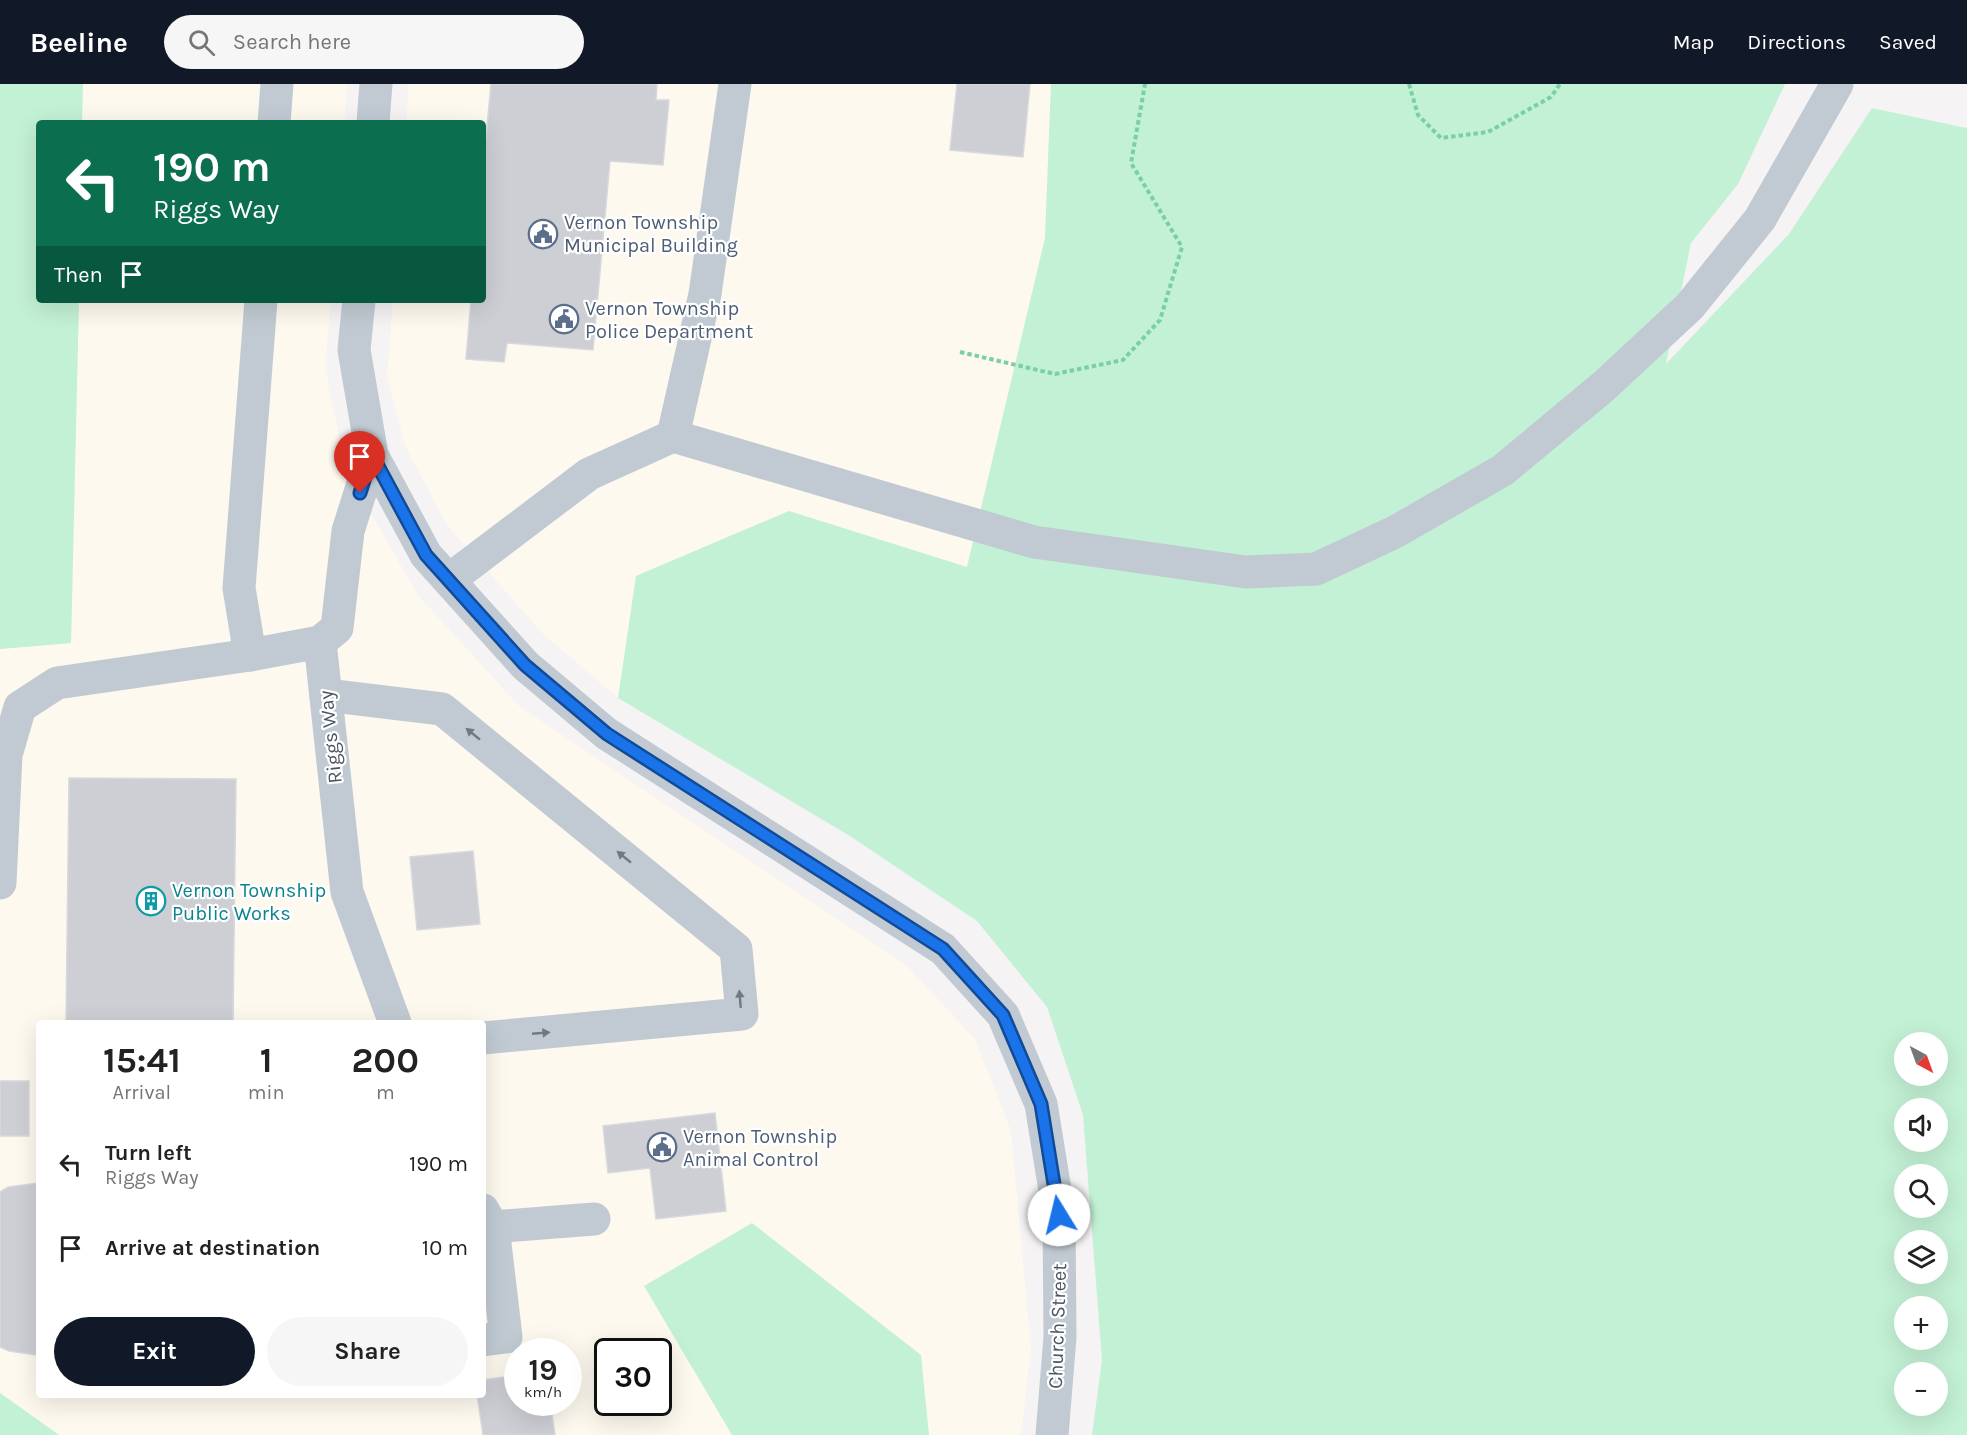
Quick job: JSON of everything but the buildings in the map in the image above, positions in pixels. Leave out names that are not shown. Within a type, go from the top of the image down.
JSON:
[{"type":"street","points":[[274,120],[277,84]]},
{"type":"street","points":[[373,120],[376,84]]},
{"type":"street","points":[[673,436],[705,294],[735,84]]},
{"type":"street","points":[[449,580],[589,474],[673,436],[1034,542],[1246,572],[1317,569],[1395,532],[1503,471],[1604,386],[1690,306],[1760,219],[1837,84]]},
{"type":"street","points":[[250,655],[239,588],[261,303]]},
{"type":"street","name":"Church Street","points":[[358,303],[354,350],[372,455],[426,555],[525,665],[607,734],[943,949],[1003,1015],[1041,1104],[1059,1215],[1060,1337],[1053,1435]]},
{"type":"street","points":[[0,883],[3,755],[20,707],[57,683],[250,655],[320,642],[337,628],[348,531],[372,455]]},
{"type":"street","name":"Riggs Way","points":[[320,642],[347,892],[394,1020]]},
{"type":"street","points":[[326,694],[442,709],[736,949],[742,1014],[486,1038]]},
{"type":"street","points":[[486,1339],[506,1336],[488,1218],[594,1219]]},
{"type":"path","points":[[960,352],[1055,374],[1123,360],[1160,320],[1182,247],[1131,164],[1145,84]]},
{"type":"path","points":[[1409,84],[1418,116],[1441,138],[1488,132],[1551,97],[1560,84]]},
{"type":"shaded area","points":[[83,84],[347,84],[344,120],[82,120]]},
{"type":"shaded area","points":[[409,84],[1051,84],[1045,238],[967,567],[789,511],[636,576],[618,698],[543,634],[447,525],[405,446],[387,375],[393,303],[486,303],[486,120],[406,120]]},
{"type":"shaded area","points":[[79,303],[331,303],[325,367],[346,471],[418,595],[519,706],[908,967],[975,1039],[1011,1131],[1031,1349],[1021,1435],[59,1435],[0,1393],[0,649],[71,643]]},
{"type":"green space","points":[[0,84],[83,84],[82,120],[36,120],[36,303],[79,303],[71,643],[0,649]]},
{"type":"green space","points":[[1051,84],[1785,84],[1738,184],[1691,243],[1666,364],[1789,234],[1872,108],[1967,127],[1967,1435],[1092,1435],[1102,1360],[1083,1115],[1047,1007],[977,921],[850,836],[618,698],[636,576],[789,511],[967,567],[1045,238]]},
{"type":"green space","points":[[752,1223],[921,1355],[929,1435],[732,1435],[644,1286]]},
{"type":"green space","points":[[0,1393],[59,1435],[0,1435]]},
{"type":"place","name":"Vernon Township Municipal Building","points":[[543,234]]},
{"type":"place","name":"Vernon Township Police Department","points":[[564,319]]},
{"type":"place","name":"Vernon Township Public Works","points":[[151,901]]},
{"type":"place","name":"Vernon Township Animal Control","points":[[662,1147]]},
{"type":"route","points":[[360,493],[372,455],[426,555],[525,665],[607,734],[943,949],[1003,1015],[1041,1104],[1059,1215]]}]
